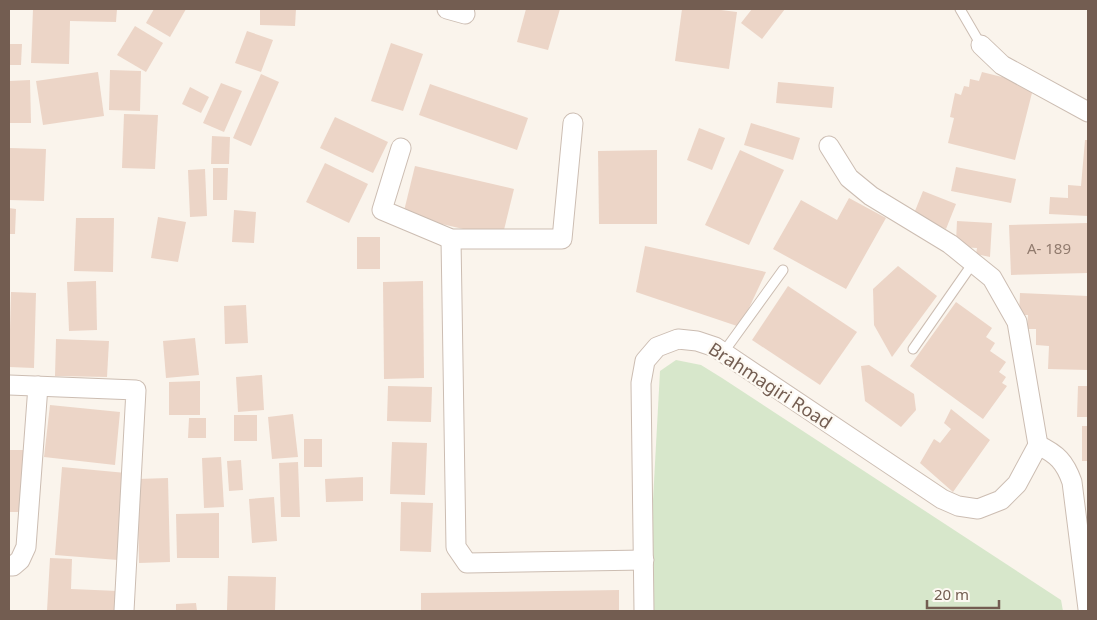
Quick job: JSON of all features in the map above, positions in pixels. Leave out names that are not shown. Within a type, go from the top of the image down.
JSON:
[{"type":"street","points":[[447,9],[465,14],[464,9]]},
{"type":"street","points":[[981,45],[1002,65],[1088,112]]},
{"type":"street","points":[[401,148],[382,210],[451,239],[562,239],[573,123]]},
{"type":"street","points":[[829,146],[849,178],[871,196],[950,244],[992,278],[1017,322],[1038,445],[1055,453],[1066,465],[1072,482],[1085,563],[1088,609]]},
{"type":"street","points":[[451,239],[456,547],[467,563],[644,560]]},
{"type":"street","name":"Brahmagiri Road","points":[[644,611],[641,383],[645,361],[657,347],[678,339],[697,340],[723,353],[942,499],[958,506],[978,509],[1001,500],[1017,484],[1038,445]]},
{"type":"street","points":[[9,384],[136,390],[124,611]]},
{"type":"street","points":[[9,566],[13,566],[20,560],[26,547],[38,386]]},
{"type":"lane","points":[[960,9],[981,45]]},
{"type":"lane","points":[[913,349],[973,263]]},
{"type":"lane","points":[[723,353],[783,270]]},
{"type":"green space","points":[[676,360],[701,365],[722,378],[1061,600],[1063,611],[647,611],[660,371]]},
{"type":"building","points":[[33,9],[117,9],[116,22],[70,21],[69,64],[31,63]]},
{"type":"building","points":[[154,9],[186,9],[170,37],[146,23]]},
{"type":"building","points":[[260,9],[296,9],[295,26],[260,25]]},
{"type":"building","points":[[526,9],[560,9],[548,50],[517,42]]},
{"type":"building","points":[[682,9],[713,9],[737,12],[729,69],[675,61]]},
{"type":"building","points":[[752,9],[785,9],[762,39],[741,23]]},
{"type":"building","points":[[135,26],[163,43],[146,72],[117,55]]},
{"type":"building","points":[[247,31],[273,40],[261,72],[235,63]]},
{"type":"building","points":[[391,43],[423,54],[403,111],[371,101]]},
{"type":"building","points":[[9,44],[22,44],[21,65],[9,65]]},
{"type":"building","points":[[110,70],[141,71],[140,111],[109,110]]},
{"type":"building","points":[[98,72],[104,116],[43,125],[36,81]]},
{"type":"building","points":[[982,72],[1034,85],[1015,160],[948,143],[954,118],[950,117],[955,93],[961,95],[964,86],[969,87],[970,79],[979,81]]},
{"type":"building","points":[[261,74],[279,82],[251,146],[233,138]]},
{"type":"building","points":[[30,80],[31,123],[9,123],[9,81]]},
{"type":"building","points":[[778,82],[834,87],[832,108],[776,103]]},
{"type":"building","points":[[221,83],[242,91],[224,132],[203,123]]},
{"type":"building","points":[[430,84],[528,118],[517,150],[419,115]]},
{"type":"building","points":[[190,87],[209,97],[201,113],[182,104]]},
{"type":"building","points":[[124,114],[158,115],[155,169],[122,168]]},
{"type":"building","points":[[335,117],[388,142],[373,173],[320,148]]},
{"type":"building","points":[[751,123],[800,138],[793,160],[744,145]]},
{"type":"building","points":[[699,128],[725,138],[712,170],[687,160]]},
{"type":"building","points":[[212,136],[230,137],[229,164],[211,164]]},
{"type":"building","points":[[1085,140],[1088,140],[1088,216],[1049,214],[1050,197],[1068,198],[1068,185],[1081,186]]},
{"type":"building","points":[[9,148],[46,149],[44,201],[9,200]]},
{"type":"building","points":[[657,150],[657,224],[599,224],[598,151]]},
{"type":"building","points":[[740,150],[784,170],[749,245],[705,225]]},
{"type":"building","points":[[325,163],[368,184],[349,223],[306,202]]},
{"type":"building","points":[[415,166],[514,189],[502,238],[403,215]]},
{"type":"building","points":[[956,167],[1016,179],[1011,203],[951,191]]},
{"type":"building","points":[[213,168],[228,168],[227,200],[213,200]]},
{"type":"building","points":[[205,169],[207,216],[190,217],[188,170]]},
{"type":"building","points":[[923,191],[956,204],[946,229],[913,216]]},
{"type":"building","points":[[849,198],[886,218],[846,289],[773,249],[801,200],[837,220]]},
{"type":"building","points":[[9,208],[16,209],[15,234],[9,234]]},
{"type":"building","points":[[234,210],[256,212],[254,243],[232,242]]},
{"type":"building","points":[[158,217],[186,222],[178,262],[151,258]]},
{"type":"building","points":[[76,218],[114,218],[113,272],[74,271]]},
{"type":"building","points":[[957,221],[992,223],[990,257],[976,254],[977,248],[959,247],[956,242]]},
{"type":"building","points":[[1088,223],[1088,273],[1011,275],[1009,225]]},
{"type":"building","points":[[357,237],[380,237],[380,269],[357,269]]},
{"type":"building","points":[[645,246],[766,272],[740,327],[636,292]]},
{"type":"building","points":[[898,266],[937,296],[892,357],[874,325],[873,289]]},
{"type":"building","points":[[96,281],[97,330],[69,331],[67,282]]},
{"type":"building","points":[[423,281],[424,378],[384,379],[383,282]]},
{"type":"building","points":[[788,286],[857,332],[820,385],[752,340]]},
{"type":"building","points":[[11,292],[36,293],[34,368],[9,367]]},
{"type":"building","points":[[1020,293],[1088,296],[1088,370],[1048,369],[1049,346],[1036,345],[1036,329],[1027,329],[1028,315],[1019,315]]},
{"type":"building","points":[[956,302],[992,328],[986,337],[995,343],[990,351],[1006,362],[999,372],[1006,377],[1002,383],[1007,386],[983,419],[910,366]]},
{"type":"building","points":[[246,305],[248,343],[225,344],[224,306]]},
{"type":"building","points":[[195,338],[199,375],[166,378],[163,341]]},
{"type":"building","points":[[56,339],[109,341],[107,377],[55,376]]},
{"type":"building","points":[[869,365],[914,394],[916,410],[901,427],[865,401],[861,366]]},
{"type":"building","points":[[262,375],[264,410],[238,412],[236,377]]},
{"type":"building","points":[[200,381],[200,415],[169,415],[169,382]]},
{"type":"building","points":[[388,386],[432,387],[431,422],[387,421]]},
{"type":"building","points":[[1078,386],[1088,386],[1088,417],[1077,417]]},
{"type":"building","points":[[50,405],[120,412],[115,465],[44,457]]},
{"type":"building","points":[[951,409],[990,440],[953,492],[920,463],[934,439],[940,443],[951,429],[944,423]]},
{"type":"building","points":[[293,414],[298,457],[272,459],[268,417]]},
{"type":"building","points":[[234,415],[257,415],[257,441],[234,441]]},
{"type":"building","points":[[189,418],[206,418],[206,438],[188,438]]},
{"type":"building","points":[[1082,426],[1088,426],[1088,461],[1082,461]]},
{"type":"building","points":[[304,439],[322,439],[322,467],[304,467]]},
{"type":"building","points":[[392,442],[427,443],[425,495],[390,494]]},
{"type":"building","points":[[9,450],[26,450],[25,512],[9,512]]},
{"type":"building","points":[[221,457],[224,507],[204,508],[202,458]]},
{"type":"building","points":[[241,460],[243,490],[229,491],[227,461]]},
{"type":"building","points":[[298,462],[300,517],[281,517],[279,463]]},
{"type":"building","points":[[62,467],[126,473],[118,560],[55,555]]},
{"type":"building","points":[[363,477],[363,501],[326,502],[325,479]]},
{"type":"building","points":[[168,478],[170,562],[139,563],[137,479]]},
{"type":"building","points":[[274,497],[277,541],[252,543],[249,499]]},
{"type":"building","points":[[401,502],[433,503],[431,552],[400,551]]},
{"type":"building","points":[[219,513],[219,558],[177,558],[176,514]]},
{"type":"building","points":[[50,558],[72,559],[71,589],[118,591],[117,611],[47,611]]},
{"type":"building","points":[[228,576],[276,577],[275,611],[227,610]]},
{"type":"building","points":[[619,590],[619,611],[421,611],[421,593]]},
{"type":"building","points":[[196,603],[197,611],[176,611],[176,604]]}]
